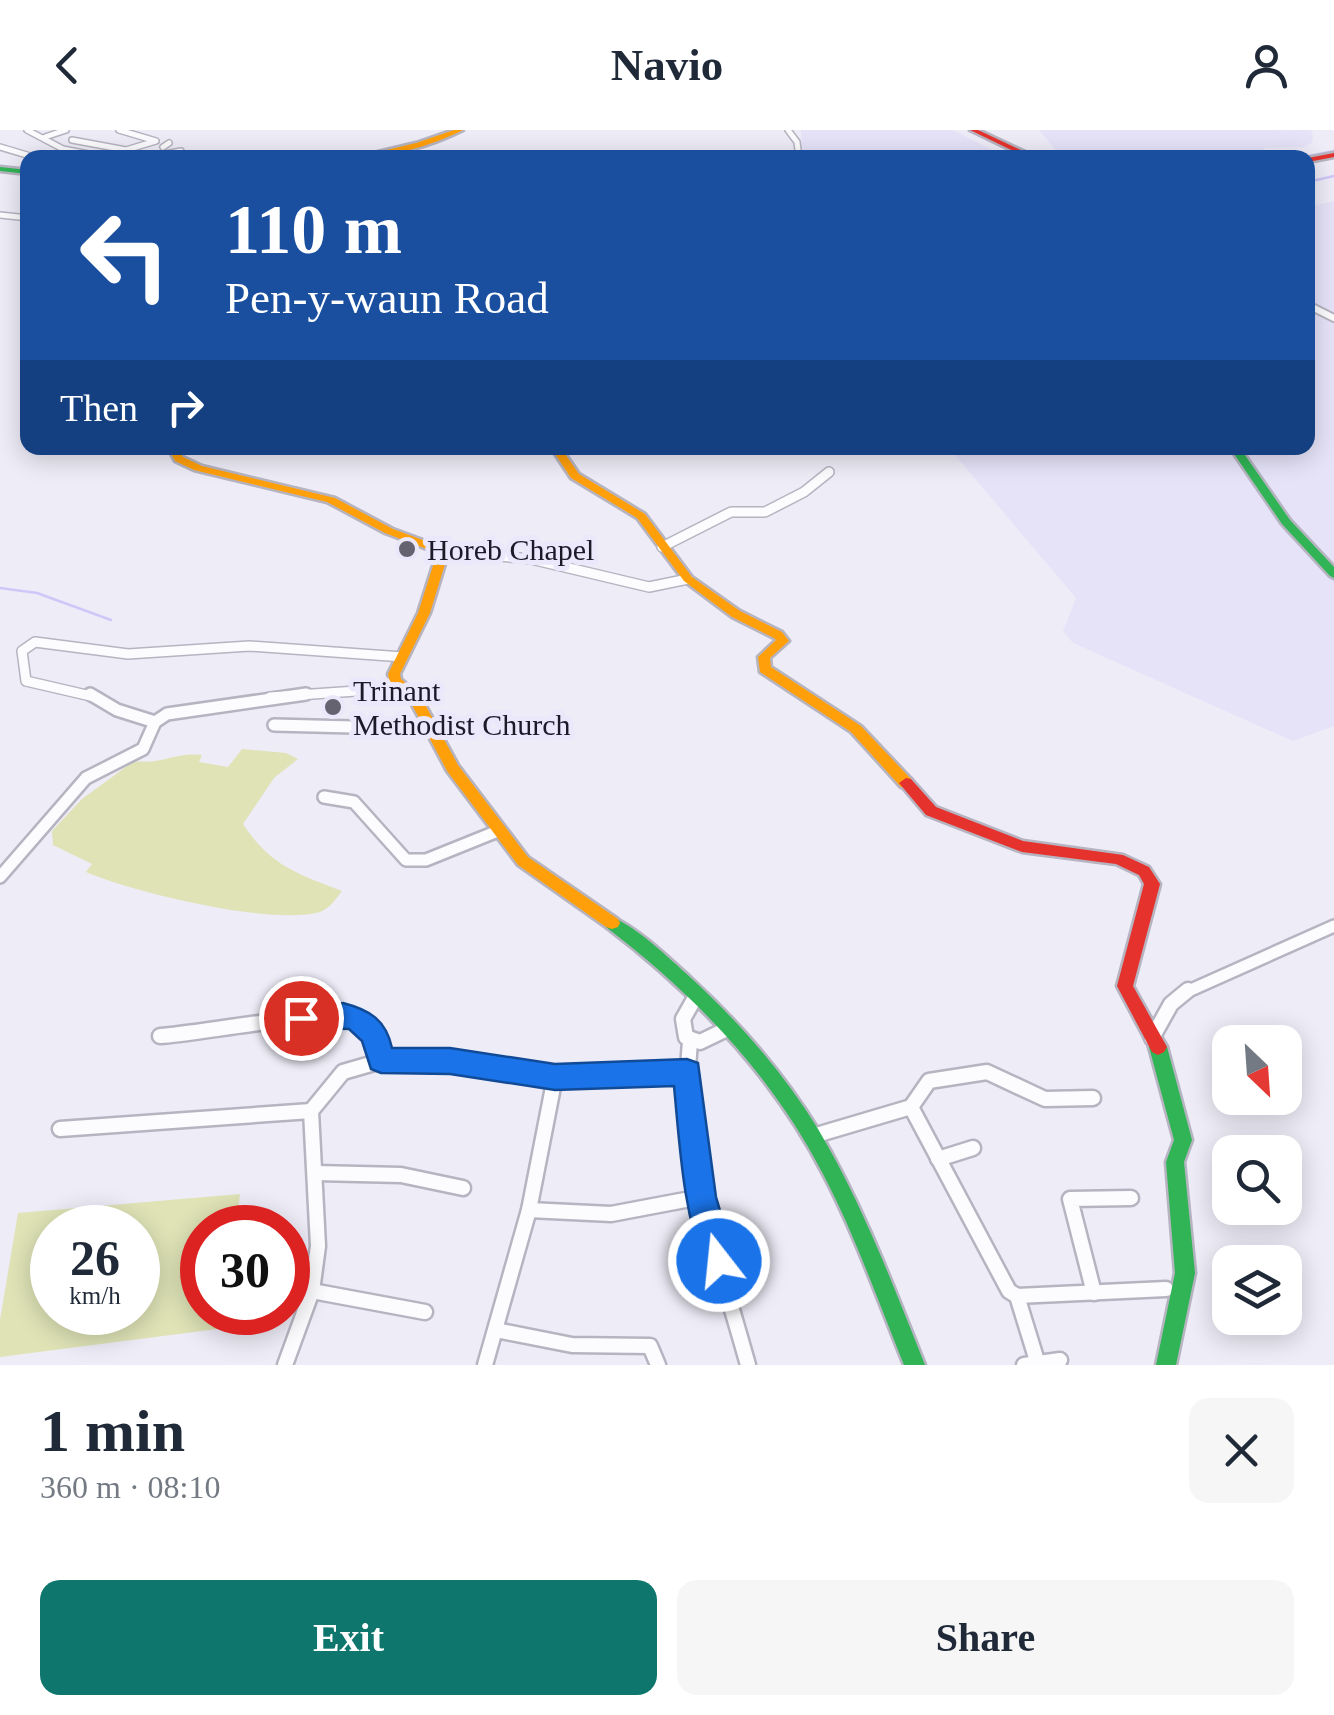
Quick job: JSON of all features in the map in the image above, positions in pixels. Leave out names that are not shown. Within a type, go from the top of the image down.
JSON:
[{"type":"street","points":[[27,130],[62,150]]},
{"type":"street","points":[[45,137],[66,130]]},
{"type":"street","points":[[119,130],[150,136],[154,144]]},
{"type":"street","points":[[390,150],[460,130]]},
{"type":"street","points":[[973,130],[1017,150]]},
{"type":"street","points":[[77,139],[107,149],[165,145]]},
{"type":"street","points":[[425,150],[435,144],[433,140]]},
{"type":"street","points":[[177,455],[198,468],[331,500],[389,530],[443,551],[532,559],[649,587],[688,579]]},
{"type":"street","points":[[561,455],[575,476],[640,516],[688,579],[736,614],[778,635],[783,640],[764,656],[764,669],[856,729],[931,811],[1022,846],[1118,859],[1144,871],[1152,884],[1150,896],[1124,986],[1165,1059],[1183,1140],[1175,1162],[1185,1273],[1166,1365]]},
{"type":"street","points":[[1240,455],[1286,522],[1334,574]]},
{"type":"street","points":[[662,546],[731,512],[765,512],[804,492],[829,472]]},
{"type":"street","points":[[443,551],[424,613],[394,674],[399,688],[416,700],[452,768],[523,861],[656,954],[729,1027],[812,1136],[915,1365]]},
{"type":"street","points":[[154,722],[117,710],[88,693],[26,681],[22,651],[34,642],[128,654],[249,646],[403,657]]},
{"type":"street","points":[[0,877],[86,778],[143,749],[154,722],[181,709],[399,688]]},
{"type":"street","points":[[274,725],[432,729]]},
{"type":"street","points":[[324,797],[341,795],[355,801],[406,860],[426,860],[498,830]]},
{"type":"street","points":[[1152,1038],[1167,1007],[1210,974],[1270,955],[1334,926]]},
{"type":"street","points":[[696,996],[683,1018],[690,1041],[687,1072],[701,1197],[748,1365]]},
{"type":"street","points":[[160,1036],[343,1015],[372,1030],[381,1060]]},
{"type":"street","points":[[690,1041],[708,1040],[729,1027]]},
{"type":"street","points":[[285,1365],[312,1291],[318,1246],[312,1112],[343,1072],[381,1060],[450,1061],[555,1077],[687,1072]]},
{"type":"street","points":[[812,1136],[911,1107],[929,1081],[988,1072],[1045,1099],[1093,1098]]},
{"type":"street","points":[[485,1365],[529,1210],[555,1077]]},
{"type":"street","points":[[911,1107],[996,1270],[1017,1296],[1030,1363],[1060,1360]]},
{"type":"street","points":[[60,1130],[312,1112]]},
{"type":"street","points":[[938,1159],[973,1148]]},
{"type":"street","points":[[316,1173],[402,1174],[464,1188]]},
{"type":"street","points":[[529,1210],[610,1214],[701,1197]]},
{"type":"street","points":[[1094,1293],[1070,1200],[1132,1198]]},
{"type":"street","points":[[1017,1296],[1166,1289]]},
{"type":"street","points":[[312,1291],[425,1312]]},
{"type":"street","points":[[496,1330],[572,1345],[650,1346],[658,1365]]},
{"type":"shaded area","points":[[801,130],[953,130],[992,150],[802,150]]},
{"type":"shaded area","points":[[1039,130],[1311,130],[1313,136],[1312,143],[1304,147],[1264,150],[1056,150]]},
{"type":"shaded area","points":[[1334,201],[1334,726],[1293,741],[1073,643],[1063,631],[1076,598],[955,455],[1315,455],[1315,205]]},
{"type":"green space","points":[[242,749],[286,753],[298,759],[274,778],[243,824],[274,859],[342,891],[323,911],[269,914],[168,897],[86,872],[92,864],[53,845],[52,831],[82,799],[134,761],[202,755],[199,762],[228,767]]},
{"type":"green space","points":[[240,1194],[239,1205],[180,1205],[180,1334],[0,1357],[0,1320],[18,1213],[30,1212],[30,1335],[160,1335],[160,1205],[111,1205]]},
{"type":"waterway","points":[[1315,155],[1334,151]]},
{"type":"waterway","points":[[1315,180],[1334,176]]},
{"type":"waterway","points":[[0,588],[37,593],[111,620]]},
{"type":"traffic: fast","points":[[0,169],[20,171]]},
{"type":"traffic: fast","points":[[1240,455],[1286,522],[1334,574]]},
{"type":"traffic: fast","points":[[612,923],[706,1002],[787,1098],[842,1192],[915,1365]]},
{"type":"traffic: fast","points":[[1158,1047],[1183,1140],[1175,1162],[1185,1273],[1166,1365]]},
{"type":"traffic: slow","points":[[394,150],[460,130]]},
{"type":"traffic: slow","points":[[177,455],[198,468],[331,500],[389,531],[443,551],[424,613],[394,674],[395,681],[416,700],[452,768],[523,861],[612,923]]},
{"type":"traffic: slow","points":[[561,455],[575,476],[641,516],[688,579],[736,614],[778,635],[783,641],[764,657],[765,669],[856,729],[906,783]]},
{"type":"traffic: jam","points":[[973,130],[1017,150]]},
{"type":"traffic: jam","points":[[1315,159],[1334,155]]},
{"type":"traffic: jam","points":[[906,783],[931,811],[1022,846],[1118,859],[1144,871],[1152,884],[1125,986],[1158,1047]]},
{"type":"place","name":"Horeb Chapel","points":[[407,549]]},
{"type":"place","name":"Trinant Methodist Church","points":[[333,707]]},
{"type":"route","points":[[301,1018],[343,1015],[358,1019],[375,1035],[381,1060],[450,1061],[555,1077],[687,1072],[692,1146],[719,1261]]}]
